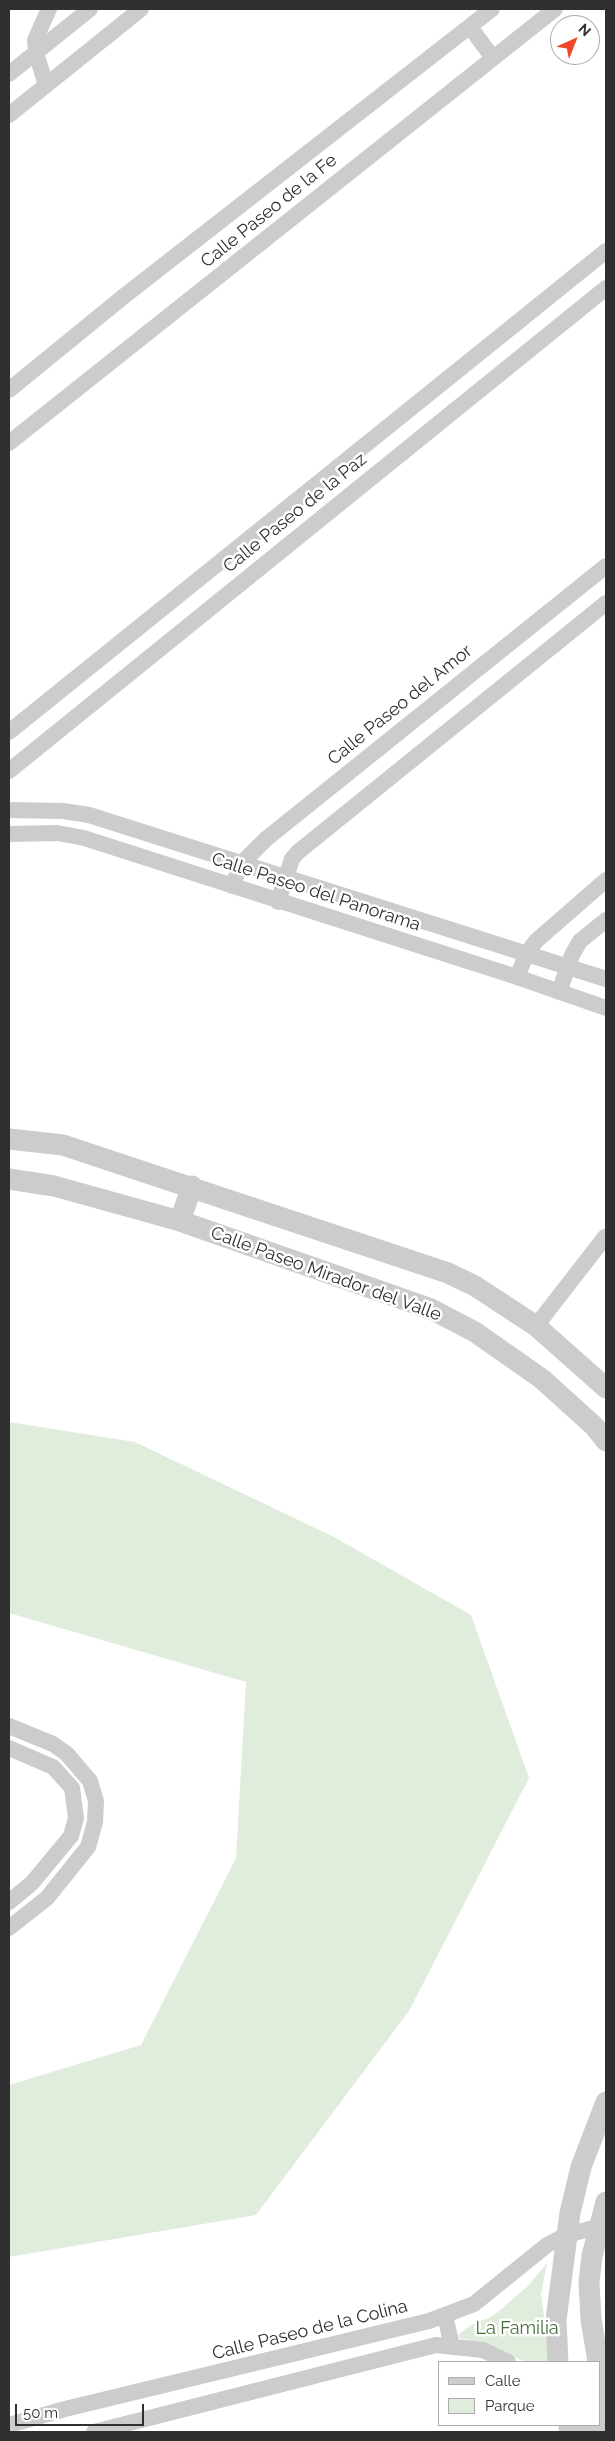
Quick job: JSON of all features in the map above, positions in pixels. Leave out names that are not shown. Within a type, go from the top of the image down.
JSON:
[{"type":"street","points":[[46,85],[36,53],[35,40],[49,9]]},
{"type":"street","points":[[9,74],[90,9]]},
{"type":"street","points":[[9,115],[141,9]]},
{"type":"street","name":"Calle Paseo de la Fe","points":[[9,390],[123,297],[492,9]]},
{"type":"street","name":"Calle Paseo de la Fe","points":[[9,443],[555,9]]},
{"type":"street","points":[[470,27],[493,58]]},
{"type":"street","name":"Calle Paseo de la Paz","points":[[9,732],[606,252]]},
{"type":"street","name":"Calle Paseo de la Paz","points":[[9,771],[606,288]]},
{"type":"street","name":"Calle Paseo del Amor","points":[[232,886],[242,863],[266,839],[606,566]]},
{"type":"street","points":[[278,902],[285,877],[292,860],[298,852],[606,603]]},
{"type":"street","name":"Calle Paseo del Panorama","points":[[9,810],[63,811],[89,814],[606,979]]},
{"type":"street","name":"Calle Paseo del Panorama","points":[[9,834],[57,833],[84,838],[278,902],[517,977],[606,1008]]},
{"type":"street","points":[[517,977],[527,953],[548,930],[606,880]]},
{"type":"street","points":[[559,992],[566,967],[580,942],[606,920]]},
{"type":"street","points":[[9,1139],[63,1145],[192,1186],[448,1273],[475,1286],[536,1326],[606,1388]]},
{"type":"street","name":"Calle Paseo Mirador del Valle","points":[[9,1179],[54,1186],[180,1221],[432,1309],[475,1332],[542,1379],[594,1426],[606,1441]]},
{"type":"street","points":[[180,1221],[192,1186]]},
{"type":"street","points":[[536,1326],[604,1237]]},
{"type":"street","points":[[9,1726],[53,1744],[66,1754],[90,1780],[96,1802],[95,1822],[88,1846],[47,1898],[9,1928]]},
{"type":"street","points":[[42,1761],[53,1744]]},
{"type":"street","points":[[9,1748],[53,1767],[72,1788],[76,1818],[72,1836],[32,1883],[9,1902]]},
{"type":"street","points":[[558,2361],[556,2320],[566,2235],[581,2167],[606,2102]]},
{"type":"street","points":[[598,2361],[590,2319],[589,2282],[592,2256],[603,2225],[606,2202]]},
{"type":"street","name":"Calle Paseo de la Colina","points":[[9,2425],[65,2409],[430,2322],[474,2304],[528,2258],[566,2235],[603,2225]]},
{"type":"street","points":[[445,2315],[452,2346]]},
{"type":"street","points":[[94,2432],[169,2411],[436,2345],[483,2350],[506,2361]]},
{"type":"street","points":[[600,2375],[606,2422]]},
{"type":"street","points":[[162,2386],[169,2411]]},
{"type":"street","points":[[569,2428],[606,2431]]},
{"type":"green space","points":[[9,1422],[135,1442],[334,1537],[471,1615],[529,1778],[409,2011],[256,2215],[9,2257],[9,2085],[141,2045],[236,1858],[246,1682],[9,1613]]},
{"type":"green space","name":"La Familia","points":[[547,2263],[541,2294],[550,2361],[523,2361],[490,2345],[455,2337],[471,2325],[493,2316],[528,2286]]}]
